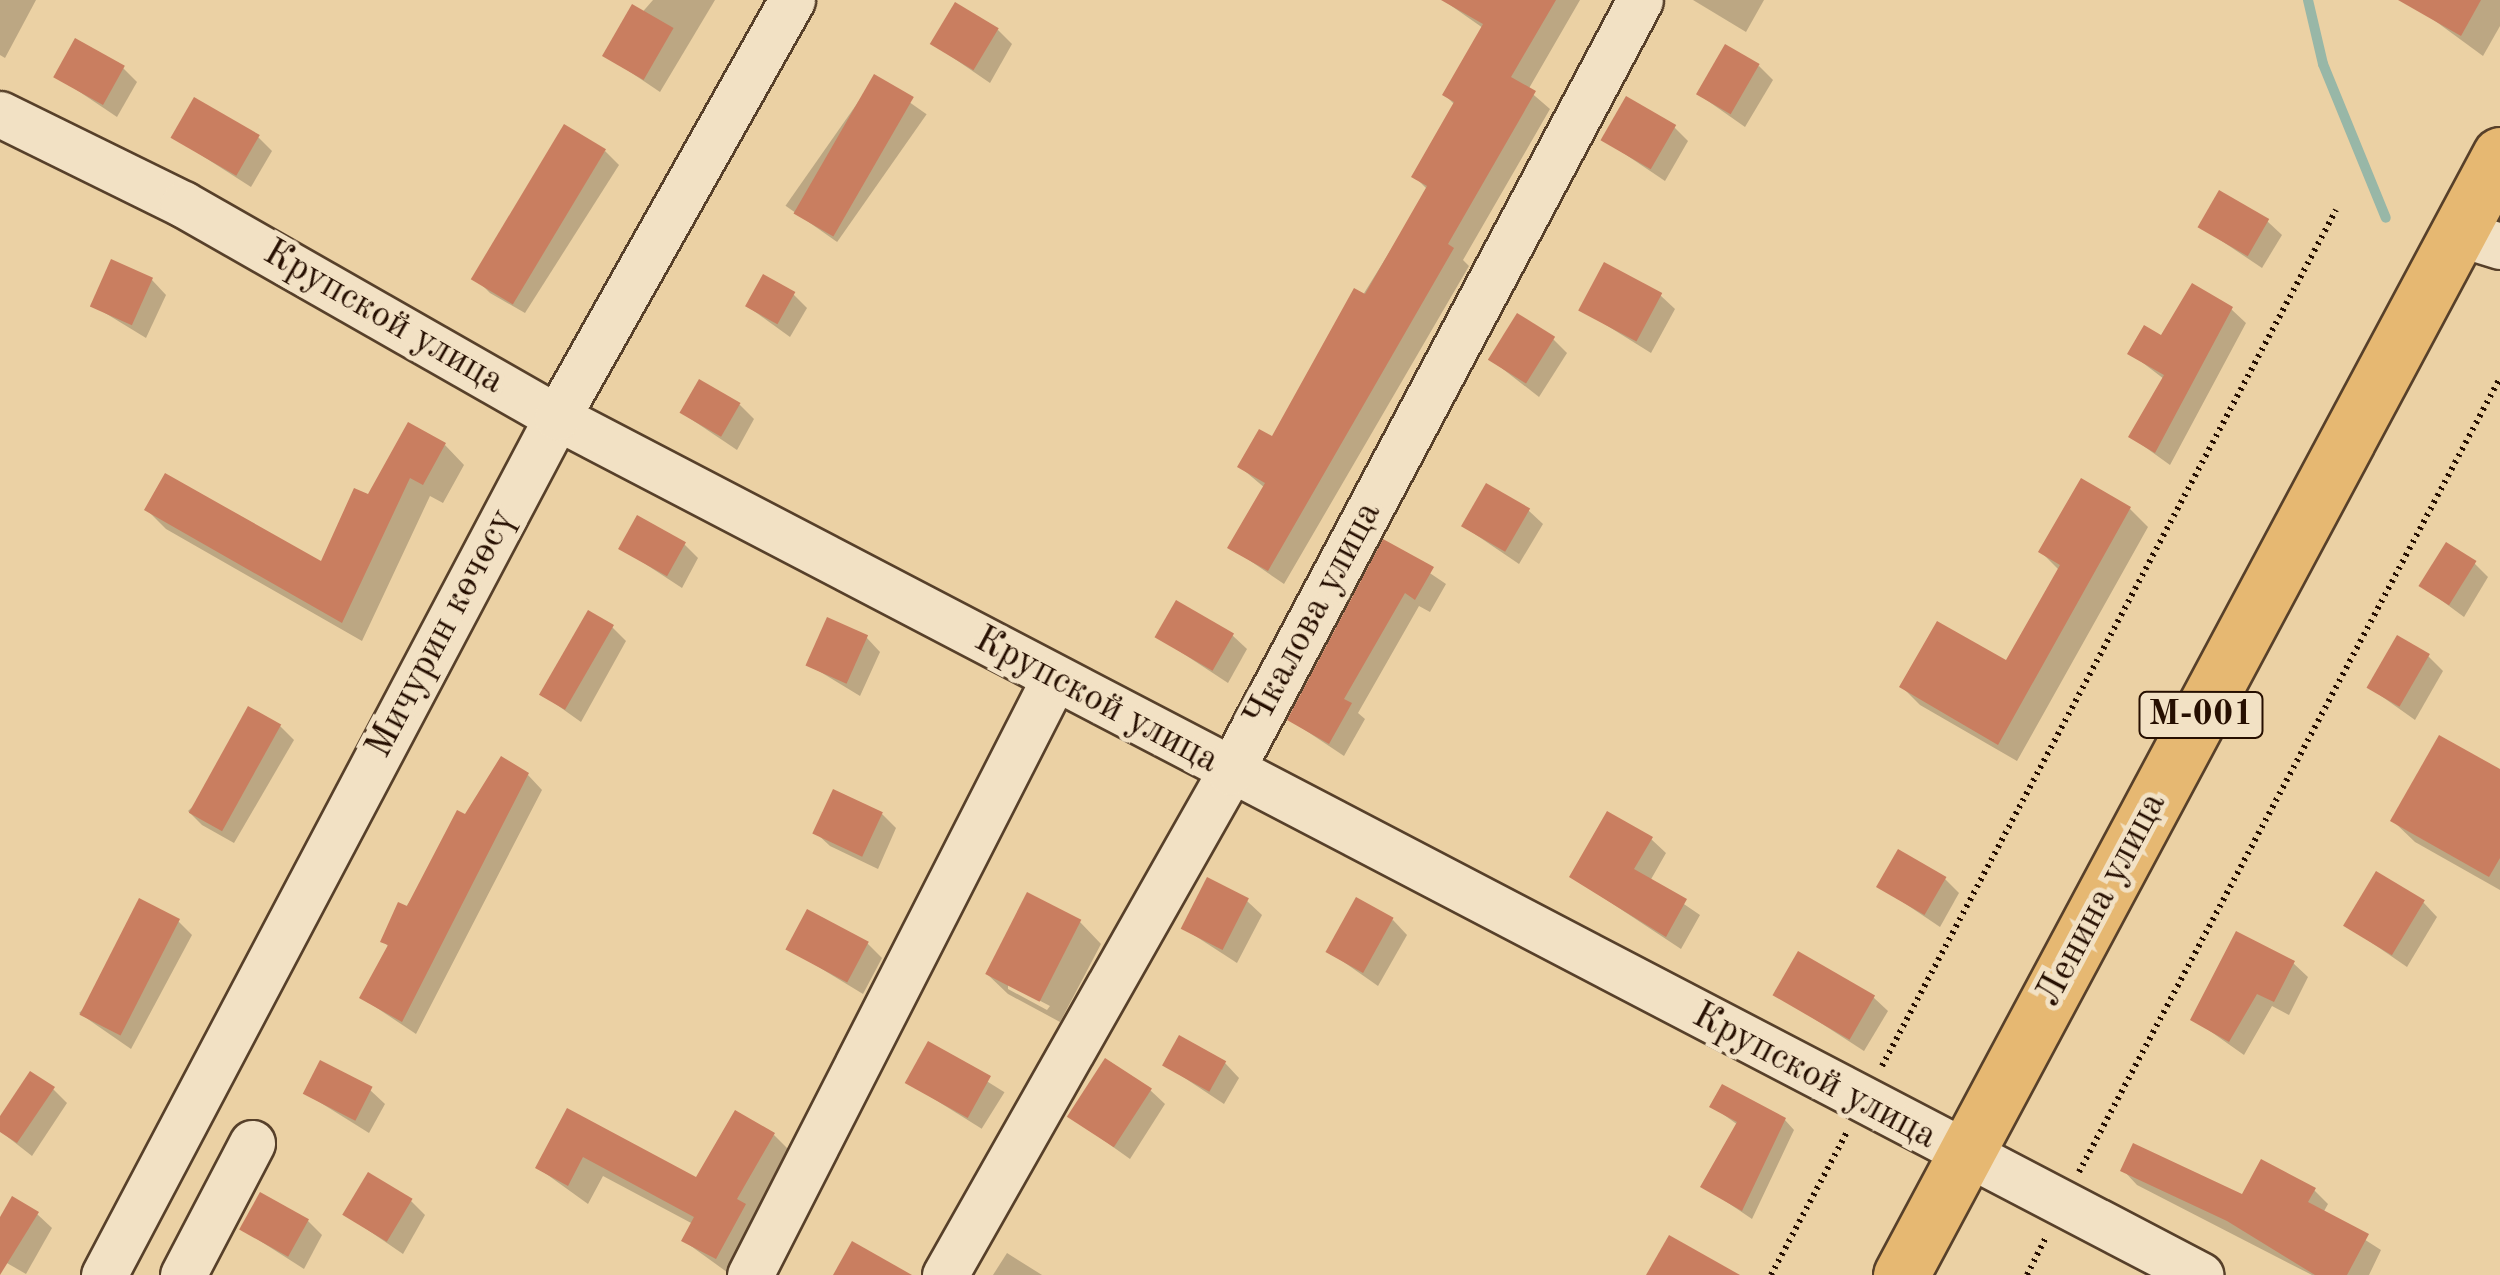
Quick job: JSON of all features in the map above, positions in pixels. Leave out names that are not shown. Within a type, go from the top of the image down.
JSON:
[{"type":"main road","name":"Ленина улица","points":[[1901,1275],[2479,240],[2500,154]]},
{"type":"street","name":"Мичурин көчөсү","points":[[104,1275],[557,417],[792,0]]},
{"type":"street","name":"Чкалова улица","points":[[945,1275],[1230,772],[1640,0]]},
{"type":"street","name":"Крупской улица","points":[[0,114],[183,204],[557,417],[1230,772],[2200,1275]]},
{"type":"street","points":[[750,1275],[1054,679]]},
{"type":"street","points":[[182,1275],[252,1143]]},
{"type":"path","points":[[1771,1275],[2336,210]]},
{"type":"path","points":[[2027,1275],[2240,858],[2500,378]]},
{"type":"building","points":[[1441,0],[1556,0],[1511,77],[1536,91],[1448,244],[1454,248],[1268,571],[1227,548],[1265,483],[1237,467],[1259,429],[1272,436],[1354,288],[1365,294],[1427,186],[1411,177],[1454,102],[1442,95],[1483,24]]},
{"type":"building","points":[[2398,0],[2481,0],[2461,36]]},
{"type":"building","points":[[955,2],[999,28],[973,70],[930,44]]},
{"type":"building","points":[[632,4],[674,28],[644,80],[602,56]]},
{"type":"building","points":[[75,38],[125,66],[103,105],[53,77]]},
{"type":"building","points":[[1725,44],[1760,64],[1731,114],[1696,94]]},
{"type":"building","points":[[874,74],[914,97],[833,236],[794,213]]},
{"type":"building","points":[[1626,96],[1676,125],[1651,169],[1600,140]]},
{"type":"building","points":[[194,97],[260,135],[236,176],[170,138]]},
{"type":"building","points":[[564,124],[606,149],[513,304],[471,279]]},
{"type":"building","points":[[2219,190],[2269,219],[2248,256],[2198,227]]},
{"type":"building","points":[[111,259],[153,278],[132,325],[90,307]]},
{"type":"building","points":[[1604,262],[1662,293],[1636,342],[1578,311]]},
{"type":"building","points":[[763,274],[795,292],[777,324],[745,306]]},
{"type":"building","points":[[2192,283],[2233,307],[2155,453],[2128,437],[2164,375],[2127,354],[2144,325],[2161,335]]},
{"type":"building","points":[[1517,313],[1555,337],[1526,383],[1488,360]]},
{"type":"building","points":[[699,379],[741,403],[721,437],[680,413]]},
{"type":"building","points":[[408,422],[446,443],[423,485],[410,478],[342,623],[144,510],[165,473],[321,561],[354,488],[368,494]]},
{"type":"building","points":[[2081,478],[2131,507],[1998,745],[1899,687],[1937,621],[2006,660],[2060,565],[2038,552]]},
{"type":"building","points":[[1486,483],[1530,508],[1505,552],[1461,526]]},
{"type":"building","points":[[637,515],[686,542],[667,576],[618,549]]},
{"type":"building","points":[[1383,539],[1434,567],[1415,600],[1405,593],[1344,699],[1352,703],[1329,744],[1287,720]]},
{"type":"building","points":[[2446,542],[2477,561],[2449,605],[2418,586]]},
{"type":"building","points":[[1176,600],[1234,634],[1213,671],[1154,637]]},
{"type":"building","points":[[588,610],[614,625],[565,710],[539,695]]},
{"type":"building","points":[[827,617],[868,635],[847,684],[805,665]]},
{"type":"building","points":[[2397,635],[2430,654],[2399,707],[2366,688]]},
{"type":"building","points":[[248,706],[281,724],[222,831],[189,813]]},
{"type":"building","points":[[2439,735],[2500,769],[2500,858],[2489,877],[2390,821]]},
{"type":"building","points":[[501,756],[529,773],[402,1022],[359,998],[388,945],[380,942],[398,902],[407,906],[457,810],[465,814]]},
{"type":"building","points":[[833,789],[883,812],[862,857],[812,833]]},
{"type":"building","points":[[1607,811],[1653,837],[1634,869],[1687,899],[1666,937],[1569,877]]},
{"type":"building","points":[[1898,849],[1946,877],[1924,915],[1876,887]]},
{"type":"building","points":[[2376,871],[2425,900],[2392,955],[2343,926]]},
{"type":"building","points":[[1207,877],[1249,898],[1223,950],[1181,929]]},
{"type":"building","points":[[1027,892],[1081,920],[1040,1002],[985,974]]},
{"type":"building","points":[[1356,897],[1394,918],[1363,973],[1325,952]]},
{"type":"building","points":[[139,898],[180,919],[121,1036],[80,1015]]},
{"type":"building","points":[[807,909],[869,942],[847,982],[785,950]]},
{"type":"building","points":[[2236,931],[2295,961],[2274,1002],[2257,994],[2229,1042],[2190,1020]]},
{"type":"building","points":[[1798,951],[1875,996],[1850,1040],[1772,995]]},
{"type":"building","points":[[1179,1035],[1226,1061],[1209,1092],[1162,1066]]},
{"type":"building","points":[[928,1041],[991,1076],[968,1118],[905,1083]]},
{"type":"building","points":[[1105,1058],[1152,1088],[1114,1147],[1067,1117]]},
{"type":"building","points":[[320,1060],[373,1087],[355,1121],[303,1094]]},
{"type":"building","points":[[30,1071],[55,1087],[17,1143],[0,1132],[0,1116]]},
{"type":"building","points":[[1722,1084],[1786,1118],[1742,1211],[1700,1187],[1737,1122],[1709,1107]]},
{"type":"building","points":[[567,1108],[696,1177],[735,1110],[775,1133],[737,1199],[746,1204],[716,1259],[681,1241],[694,1217],[583,1157],[568,1186],[535,1168]]},
{"type":"building","points":[[2133,1143],[2242,1194],[2261,1159],[2316,1188],[2308,1202],[2369,1234],[2347,1275],[2315,1275],[2227,1221],[2120,1171]]},
{"type":"building","points":[[368,1172],[413,1199],[387,1242],[342,1215]]},
{"type":"building","points":[[260,1192],[309,1219],[288,1257],[239,1230]]},
{"type":"building","points":[[12,1196],[39,1212],[0,1275],[0,1217]]},
{"type":"building","points":[[1669,1235],[1740,1275],[1646,1275]]},
{"type":"building","points":[[852,1241],[912,1275],[833,1275]]},
{"type":"waterway","points":[[2308,0],[2323,64],[2386,218]]}]
